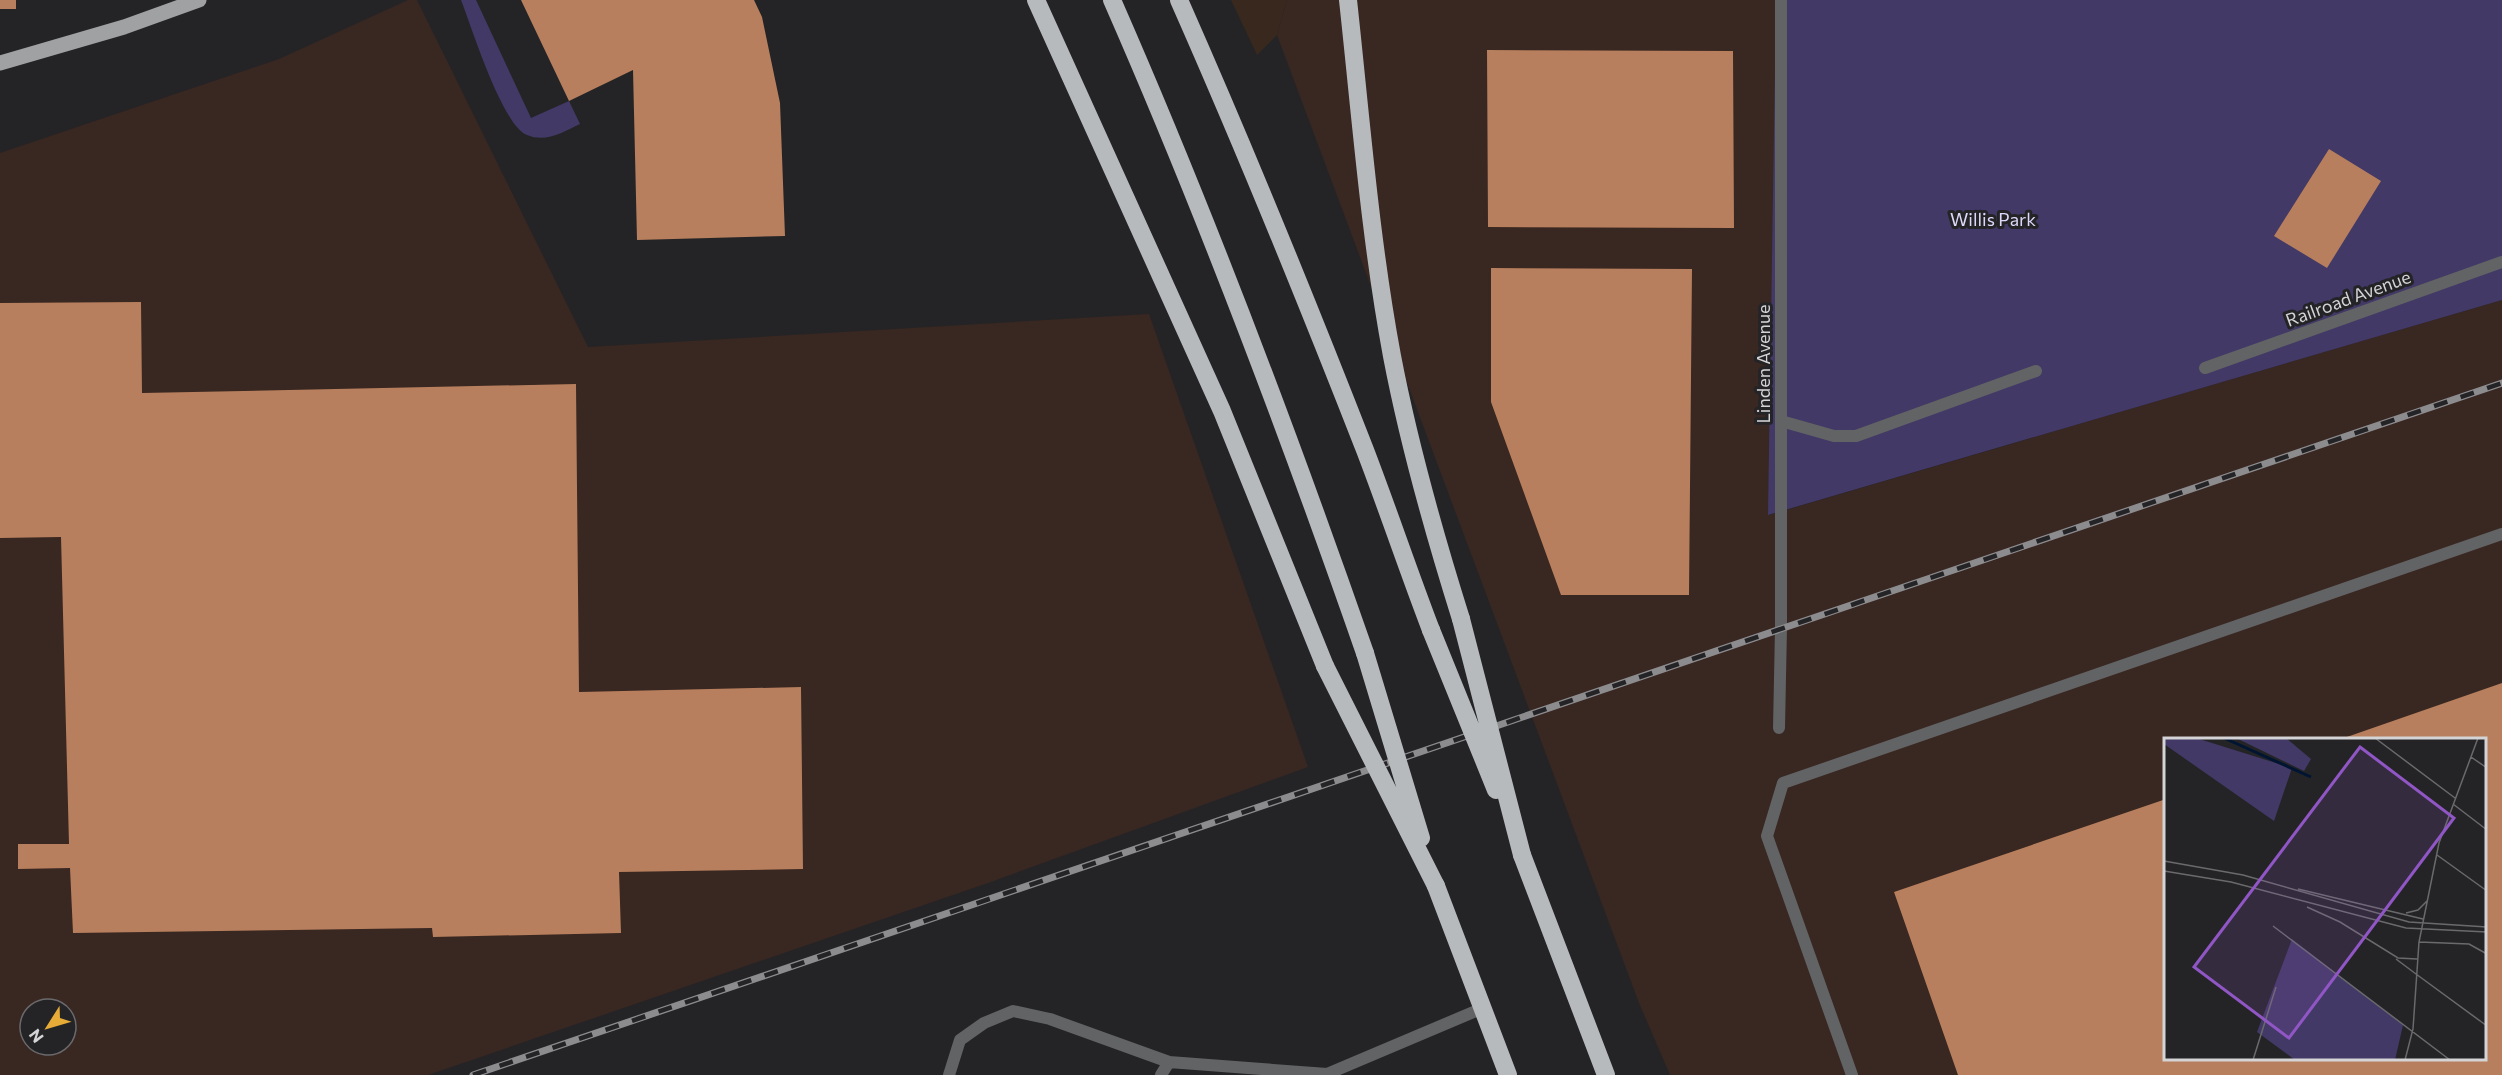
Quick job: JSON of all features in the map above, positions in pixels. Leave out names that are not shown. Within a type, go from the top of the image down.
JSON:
[{"type":"highway","points":[[1036,0],[1222,411],[1325,666],[1436,886]]},
{"type":"highway","points":[[1112,0],[1228,279],[1280,414],[1365,653],[1436,886],[1508,1075]]},
{"type":"highway","points":[[1179,0],[1234,125],[1320,335],[1431,630],[1522,855],[1605,1075]]},
{"type":"highway","points":[[1348,0],[1371,212],[1393,357],[1420,480],[1461,619],[1522,855]]},
{"type":"main road","points":[[0,63],[124,27],[199,0]]},
{"type":"street","name":"Linden Avenue","points":[[1779,728],[1781,0]]},
{"type":"street","name":"Railroad Avenue","points":[[2205,368],[2502,262]]},
{"type":"street","points":[[1781,421],[1834,436],[1856,436],[2036,370]]},
{"type":"street","points":[[1852,1075],[1767,836],[1783,783],[2502,534]]},
{"type":"street","points":[[949,1075],[960,1040],[984,1023],[1013,1011],[1050,1019],[1169,1062],[1277,1073],[1327,1074],[1483,1008]]},
{"type":"street","points":[[1161,1075],[1169,1062]]},
{"type":"shaded area","points":[[408,0],[417,0],[588,347],[1149,314],[1308,767],[988,883],[428,1075],[0,1075],[0,153],[279,59]]},
{"type":"shaded area","points":[[1231,0],[1287,0],[1277,35],[1257,55]]},
{"type":"shaded area","points":[[1287,0],[1776,0],[1769,515],[2502,300],[2502,1075],[1670,1075],[1639,1003],[1277,35]]},
{"type":"green space","points":[[461,0],[476,0],[531,118],[569,101],[580,124],[554,136],[541,138],[527,135],[517,127],[498,95]]},
{"type":"green space","name":"Willis Park","points":[[1776,0],[2502,0],[2502,300],[1768,515]]},
{"type":"building","points":[[0,0],[16,0],[16,9],[0,9]]},
{"type":"building","points":[[521,0],[754,0],[762,17],[780,103],[785,236],[637,240],[633,70],[569,101]]},
{"type":"building","points":[[1487,50],[1733,51],[1734,228],[1488,227]]},
{"type":"building","points":[[2329,149],[2381,181],[2327,268],[2274,236]]},
{"type":"building","points":[[1491,268],[1692,269],[1689,595],[1561,595],[1491,402]]},
{"type":"building","points":[[141,302],[142,393],[576,384],[579,692],[801,687],[803,869],[619,872],[621,933],[433,937],[432,928],[73,933],[70,868],[18,869],[18,844],[69,844],[61,537],[0,538],[0,303]]},
{"type":"building","points":[[2502,683],[2502,1075],[1958,1075],[1894,892],[2164,800],[2164,1060],[2487,1060],[2487,738],[2344,738]]},
{"type":"railway","points":[[473,1075],[2502,383]]}]
